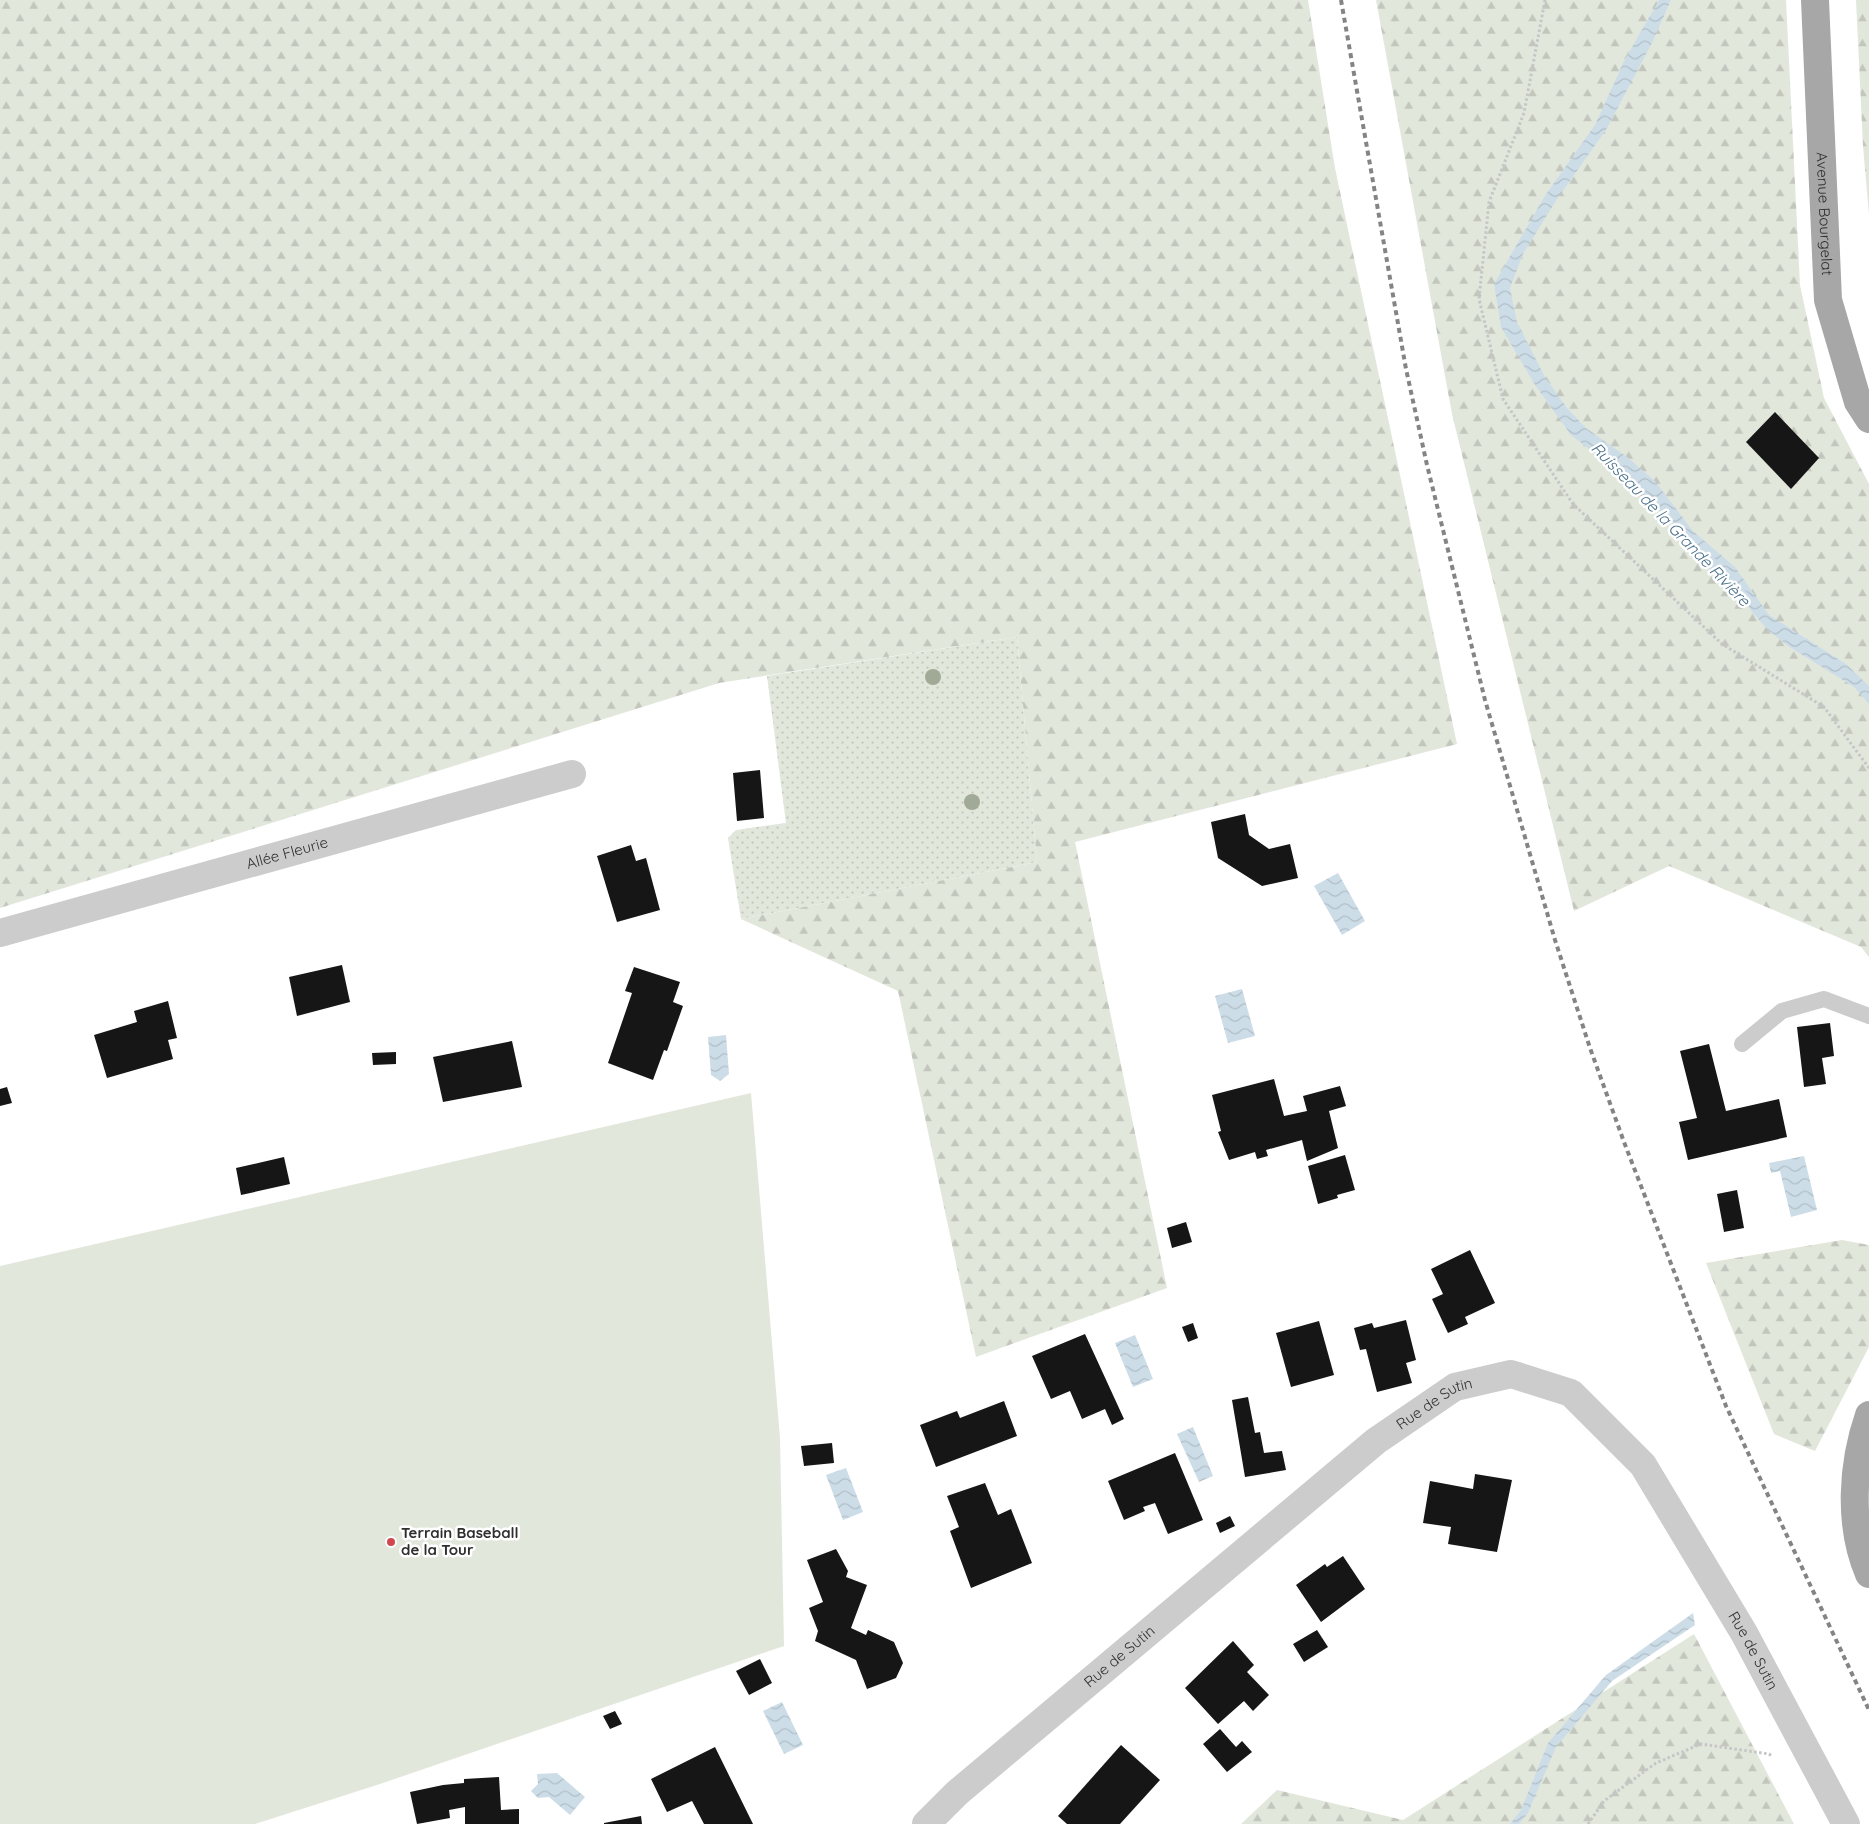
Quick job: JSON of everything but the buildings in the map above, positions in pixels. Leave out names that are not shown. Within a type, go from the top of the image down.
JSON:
[{"type":"main road","name":"Avenue Bourgelat","points":[[1815,0],[1828,300],[1858,402],[1869,419]]},
{"type":"main road","points":[[1869,1415],[1856,1472],[1858,1536],[1869,1574]]},
{"type":"street","name":"Allée Fleurie","points":[[0,933],[572,774]]},
{"type":"street","name":"Rue de Sutin","points":[[926,1824],[964,1787],[1376,1441],[1455,1387],[1511,1374],[1571,1393],[1643,1465],[1744,1633],[1846,1824]]},
{"type":"lane","points":[[1742,1044],[1782,1011],[1824,1000],[1869,1016]]},
{"type":"path","points":[[1545,0],[1524,113],[1489,202],[1479,299],[1503,399],[1573,504],[1722,644],[1824,707],[1869,768]]},
{"type":"path","points":[[1588,1824],[1604,1801],[1649,1769],[1701,1744],[1768,1754],[1776,1759]]},
{"type":"green space","points":[[0,0],[1308,0],[1335,168],[1457,744],[1075,842],[1167,1288],[976,1357],[898,991],[741,919],[1037,862],[1017,637],[719,683],[0,908]]},
{"type":"green space","points":[[1376,0],[1786,0],[1800,285],[1824,398],[1869,484],[1869,957],[1861,947],[1669,866],[1574,911],[1452,414]]},
{"type":"green space","points":[[1856,0],[1869,0],[1869,215],[1863,146]]},
{"type":"green space","points":[[1017,637],[1037,862],[741,919],[728,838],[736,830],[786,823],[767,676]]},
{"type":"green space","name":"Terrain Baseball de la Tour","points":[[751,1093],[780,1438],[784,1646],[380,1784],[255,1824],[0,1824],[0,1266]]},
{"type":"green space","points":[[1842,1240],[1869,1245],[1869,1347],[1815,1451],[1774,1434],[1706,1263]]},
{"type":"green space","points":[[1694,1634],[1794,1824],[1241,1824],[1277,1790],[1403,1820]]},
{"type":"water","points":[[1659,0],[1671,0],[1653,41],[1606,130],[1557,199],[1523,254],[1510,288],[1517,322],[1545,377],[1567,408],[1586,428],[1627,457],[1655,481],[1693,531],[1735,567],[1769,615],[1846,664],[1869,686],[1869,704],[1854,687],[1788,646],[1768,630],[1752,612],[1727,576],[1700,560],[1651,501],[1629,480],[1571,435],[1535,385],[1501,327],[1494,284],[1546,194],[1595,125],[1624,61]]},
{"type":"water","points":[[1338,873],[1365,921],[1342,935],[1314,886]]},
{"type":"water","points":[[1242,989],[1255,1036],[1228,1043],[1215,996]]},
{"type":"water","points":[[726,1035],[729,1074],[720,1081],[711,1075],[708,1037]]},
{"type":"water","points":[[1804,1156],[1817,1210],[1791,1217],[1780,1171],[1771,1173],[1769,1163]]},
{"type":"water","points":[[1135,1335],[1153,1379],[1133,1387],[1115,1343]]},
{"type":"water","points":[[1193,1427],[1213,1476],[1199,1482],[1177,1434]]},
{"type":"water","points":[[846,1468],[863,1512],[843,1520],[826,1475]]},
{"type":"water","points":[[1693,1613],[1695,1625],[1612,1681],[1556,1747],[1528,1813],[1519,1824],[1510,1824],[1521,1810],[1548,1743],[1606,1675]]},
{"type":"water","points":[[782,1702],[803,1745],[784,1754],[763,1711]]},
{"type":"water","points":[[557,1773],[585,1797],[570,1815],[549,1797],[538,1798],[531,1791],[538,1784],[537,1774]]},
{"type":"waterway","name":"Ruisseau de la Grande Rivière","points":[[1708,559],[1745,599]]},
{"type":"railway","points":[[1341,0],[1406,369],[1427,465],[1485,700],[1555,940],[1590,1048],[1624,1142],[1726,1406],[1869,1710]]},
{"type":"place","name":"Terrain Baseball de la Tour","points":[[391,1542]]}]
